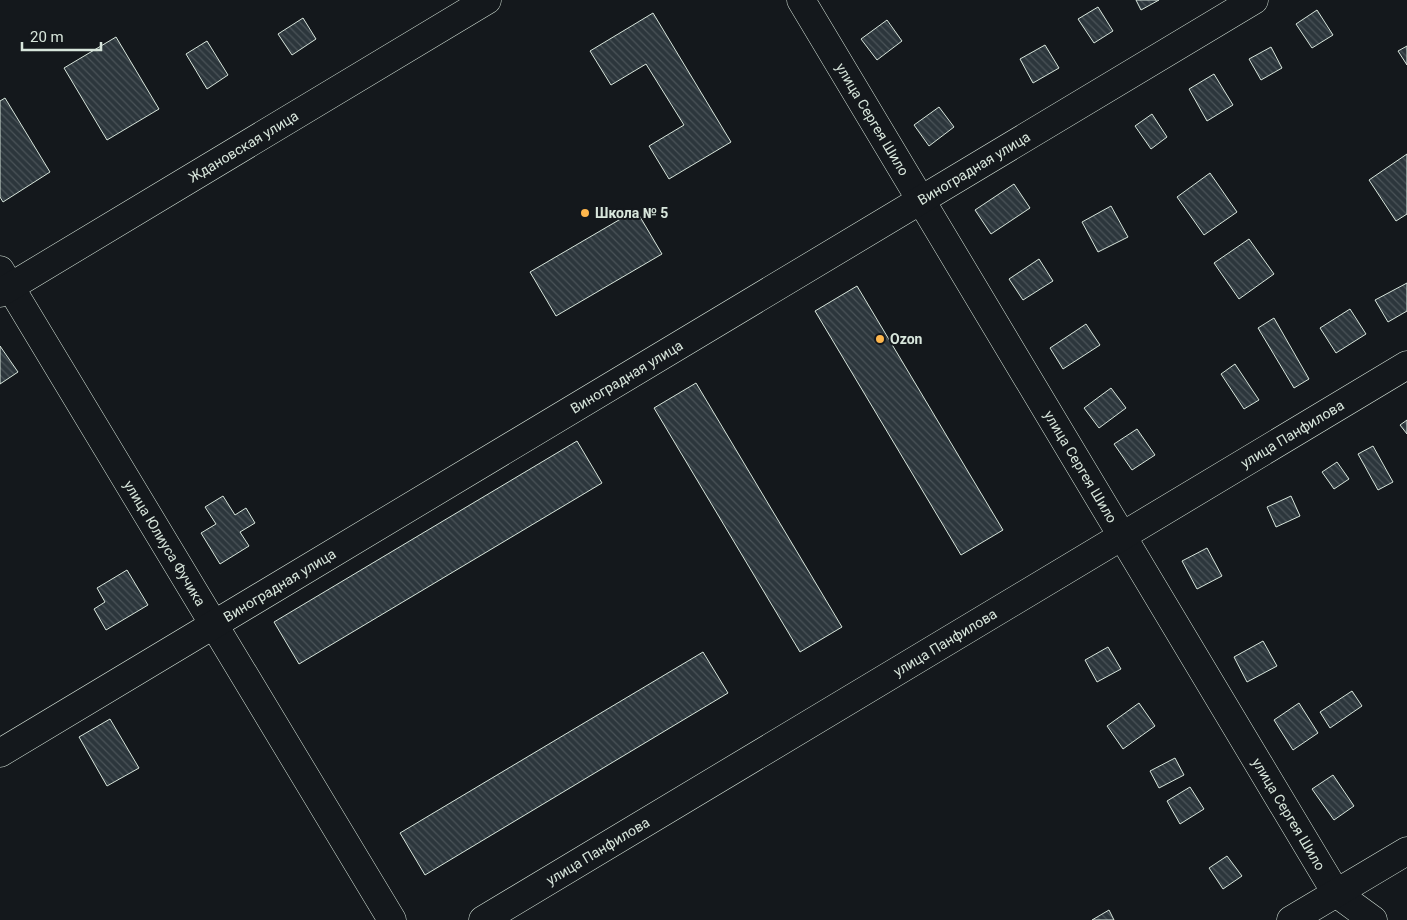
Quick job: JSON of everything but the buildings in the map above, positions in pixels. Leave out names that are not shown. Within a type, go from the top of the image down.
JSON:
[{"type":"street","name":"Ждановская улица","points":[[3,283],[487,0]]},
{"type":"street","name":"улица Сергея Шило","points":[[800,0],[1336,893],[1373,920]]},
{"type":"street","name":"Виноградная улица","points":[[0,753],[1254,0]]},
{"type":"street","name":"улица Юлиуса Фучика","points":[[3,283],[214,625],[392,920]]},
{"type":"street","name":"улица Панфилова","points":[[483,920],[1407,366]]},
{"type":"street","points":[[1291,920],[1407,851]]},
{"type":"place","name":"Школа № 5","points":[[585,213]]},
{"type":"place","name":"Ozon","points":[[880,339]]}]
